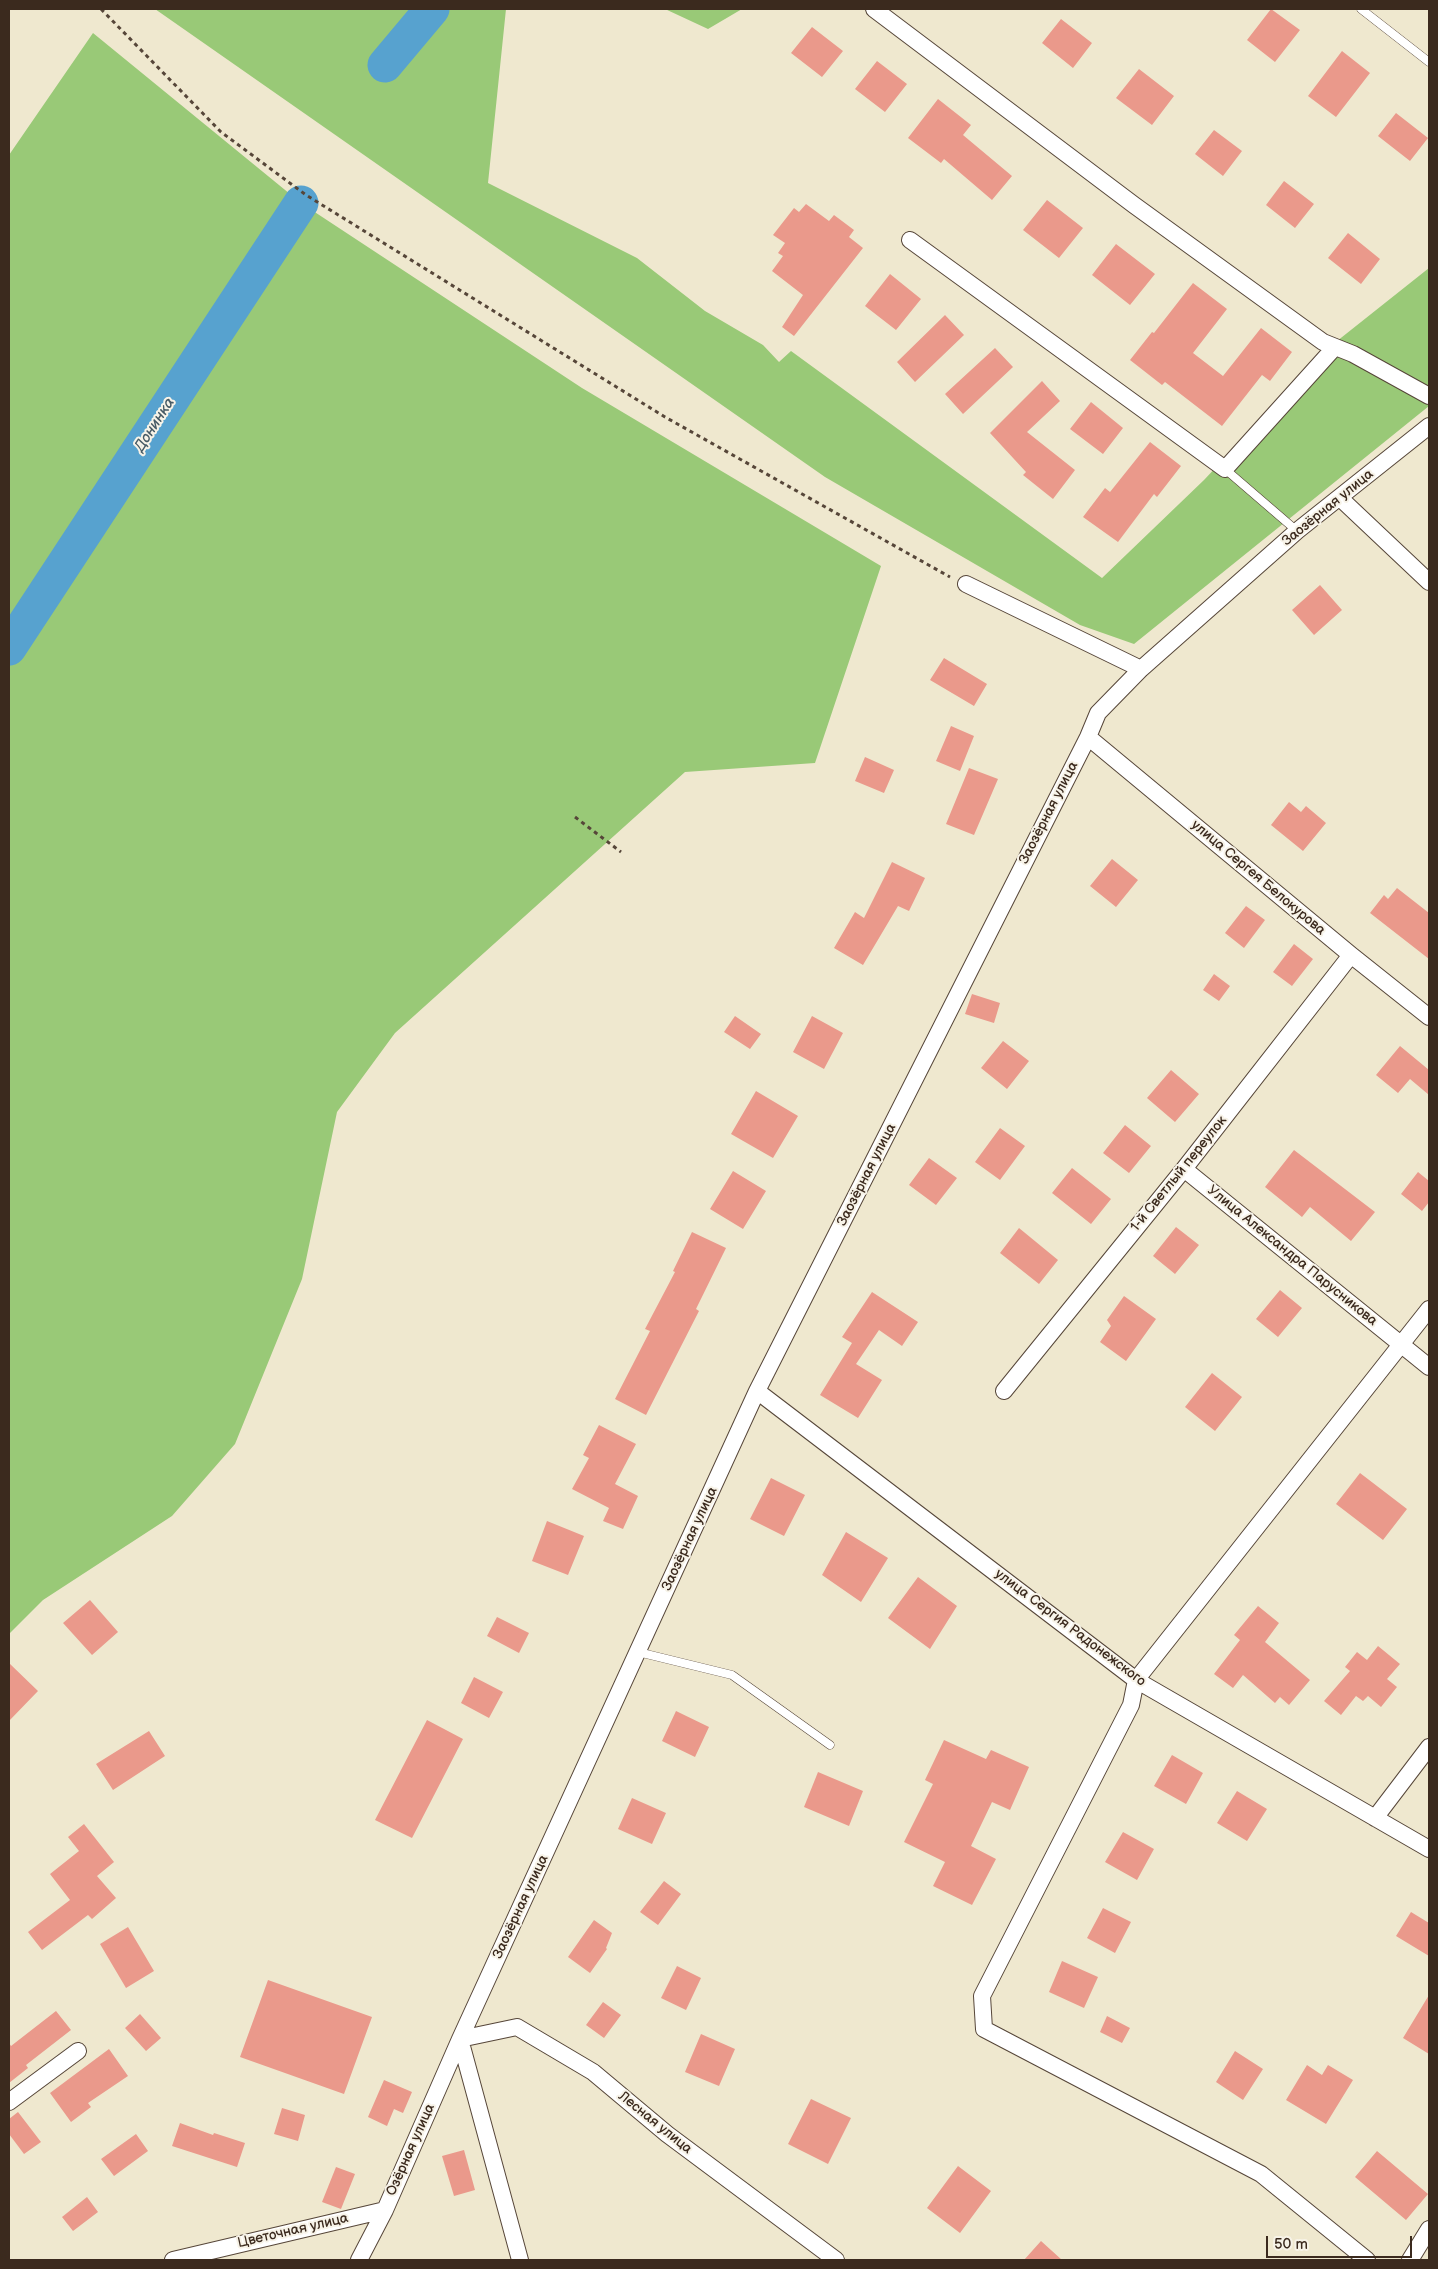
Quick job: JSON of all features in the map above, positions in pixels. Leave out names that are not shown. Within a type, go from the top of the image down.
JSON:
[{"type":"street","points":[[874,9],[1134,205],[1323,342],[1353,354],[1429,396]]},
{"type":"street","points":[[910,240],[1226,469],[1335,347]]},
{"type":"street","name":"Заозёрная улица","points":[[460,2039],[757,1391],[1088,737],[1098,713],[1140,669],[1297,531],[1429,426]]},
{"type":"street","points":[[1340,498],[1429,582]]},
{"type":"street","points":[[966,584],[1140,669]]},
{"type":"street","name":"улица Сергея Белокурова","points":[[1088,737],[1351,955],[1429,1016]]},
{"type":"street","name":"1-й Светлый переулок","points":[[1004,1391],[1184,1169],[1351,955]]},
{"type":"street","name":"Улица Александра Парусникова","points":[[1184,1169],[1400,1344]]},
{"type":"street","points":[[1366,2260],[1261,2174],[984,2029],[982,1996],[1132,1705],[1136,1680],[1429,1309]]},
{"type":"street","points":[[1400,1344],[1429,1367]]},
{"type":"street","name":"улица Сергия Радонежского","points":[[757,1391],[1136,1680],[1429,1849]]},
{"type":"street","points":[[1375,1818],[1429,1747]]},
{"type":"street","name":"Лесная улица","points":[[460,2039],[517,2027],[526,2032],[592,2072],[667,2134],[836,2260]]},
{"type":"street","points":[[460,2039],[520,2260]]},
{"type":"street","name":"Озёрная улица","points":[[358,2260],[385,2210],[460,2039]]},
{"type":"street","points":[[9,2102],[78,2051]]},
{"type":"street","name":"Цветочная улица","points":[[173,2260],[385,2210]]},
{"type":"street","points":[[1410,2260],[1429,2229]]},
{"type":"lane","points":[[1361,9],[1429,62]]},
{"type":"lane","points":[[1226,469],[1297,531]]},
{"type":"lane","points":[[638,1652],[732,1675],[830,1746]]},
{"type":"path","points":[[101,9],[221,132],[306,195],[665,417],[966,584]]},
{"type":"path","points":[[575,817],[621,852]]},
{"type":"green space","points":[[155,9],[506,9],[488,183],[637,258],[705,311],[763,345],[779,362],[791,351],[1102,578],[1204,480],[1327,349],[1429,268],[1429,406],[1134,644],[1080,625],[825,477]]},
{"type":"green space","points":[[665,9],[742,9],[708,29]]},
{"type":"green space","points":[[93,33],[301,203],[582,388],[881,566],[815,763],[685,772],[395,1033],[337,1112],[302,1279],[235,1444],[172,1516],[43,1600],[9,1634],[9,155]]},
{"type":"building","points":[[1271,9],[1300,30],[1275,62],[1247,40]]},
{"type":"building","points":[[1061,19],[1092,43],[1073,68],[1042,43]]},
{"type":"building","points":[[812,27],[843,51],[822,77],[791,53]]},
{"type":"building","points":[[1342,51],[1370,73],[1336,117],[1308,96]]},
{"type":"building","points":[[877,61],[907,84],[885,112],[855,89]]},
{"type":"building","points":[[1139,69],[1174,96],[1152,125],[1116,98]]},
{"type":"building","points":[[938,99],[971,125],[963,135],[1012,176],[992,200],[944,159],[941,163],[908,138]]},
{"type":"building","points":[[1396,113],[1428,138],[1410,161],[1378,136]]},
{"type":"building","points":[[1214,130],[1242,151],[1223,176],[1195,154]]},
{"type":"building","points":[[1284,181],[1314,204],[1295,228],[1266,205]]},
{"type":"building","points":[[1047,200],[1083,228],[1059,258],[1023,230]]},
{"type":"building","points":[[806,204],[829,221],[834,215],[854,230],[849,237],[863,248],[794,336],[782,327],[803,295],[772,271],[783,256],[778,253],[785,243],[773,235],[794,208],[799,212]]},
{"type":"building","points":[[1348,233],[1380,259],[1361,284],[1328,258]]},
{"type":"building","points":[[1116,244],[1155,274],[1130,305],[1092,275]]},
{"type":"building","points":[[890,274],[921,299],[896,330],[865,306]]},
{"type":"building","points":[[1193,283],[1227,309],[1193,353],[1223,376],[1261,328],[1292,352],[1270,381],[1262,375],[1222,426],[1165,382],[1162,385],[1130,360]]},
{"type":"building","points":[[945,315],[964,335],[915,382],[897,362]]},
{"type":"building","points":[[995,348],[1013,367],[963,414],[945,394]]},
{"type":"building","points":[[1042,381],[1060,401],[1027,432],[1075,470],[1053,499],[1023,475],[1026,472],[990,433]]},
{"type":"building","points":[[1091,402],[1123,428],[1103,454],[1070,429]]},
{"type":"building","points":[[1150,442],[1181,466],[1157,497],[1154,494],[1118,542],[1083,517],[1105,488],[1110,492]]},
{"type":"building","points":[[1320,585],[1342,610],[1314,635],[1292,610]]},
{"type":"building","points":[[944,658],[987,684],[974,706],[930,680]]},
{"type":"building","points":[[951,726],[974,736],[960,771],[936,761]]},
{"type":"building","points":[[865,757],[894,770],[884,793],[855,781]]},
{"type":"building","points":[[969,768],[998,779],[974,835],[946,824]]},
{"type":"building","points":[[1289,802],[1301,812],[1306,806],[1326,823],[1303,851],[1271,825]]},
{"type":"building","points":[[1112,859],[1138,880],[1116,907],[1090,886]]},
{"type":"building","points":[[892,862],[925,878],[909,911],[898,906],[863,965],[834,948],[855,912],[864,918]]},
{"type":"building","points":[[1397,888],[1429,913],[1429,959],[1370,913],[1384,895],[1388,899]]},
{"type":"building","points":[[1246,906],[1265,920],[1244,948],[1225,933]]},
{"type":"building","points":[[1294,944],[1313,959],[1292,986],[1273,972]]},
{"type":"building","points":[[1214,974],[1230,986],[1219,1001],[1203,990]]},
{"type":"building","points":[[972,994],[1000,1003],[994,1023],[965,1014]]},
{"type":"building","points":[[735,1016],[761,1034],[750,1049],[724,1032]]},
{"type":"building","points":[[812,1016],[843,1033],[824,1069],[793,1052]]},
{"type":"building","points":[[1003,1041],[1029,1061],[1007,1089],[981,1068]]},
{"type":"building","points":[[1400,1046],[1429,1070],[1429,1095],[1410,1079],[1398,1093],[1376,1075]]},
{"type":"building","points":[[1171,1070],[1199,1094],[1175,1122],[1147,1098]]},
{"type":"building","points":[[756,1091],[798,1116],[773,1158],[731,1134]]},
{"type":"building","points":[[1125,1125],[1151,1146],[1129,1173],[1103,1153]]},
{"type":"building","points":[[1000,1128],[1025,1146],[1000,1180],[975,1162]]},
{"type":"building","points":[[1294,1150],[1375,1212],[1351,1241],[1310,1207],[1302,1217],[1265,1187]]},
{"type":"building","points":[[929,1158],[957,1178],[936,1205],[909,1185]]},
{"type":"building","points":[[1072,1168],[1111,1199],[1091,1224],[1052,1193]]},
{"type":"building","points":[[733,1171],[766,1191],[743,1229],[710,1209]]},
{"type":"building","points":[[1418,1172],[1429,1181],[1429,1202],[1422,1211],[1401,1194]]},
{"type":"building","points":[[1176,1227],[1199,1245],[1175,1274],[1153,1256]]},
{"type":"building","points":[[1019,1228],[1058,1260],[1039,1284],[1000,1253]]},
{"type":"building","points":[[692,1232],[726,1248],[696,1309],[699,1311],[646,1415],[615,1399],[650,1331],[645,1329],[675,1272],[673,1271]]},
{"type":"building","points":[[1280,1290],[1302,1308],[1278,1337],[1256,1319]]},
{"type":"building","points":[[872,1292],[918,1322],[902,1346],[879,1330],[856,1364],[882,1380],[858,1418],[820,1395],[852,1343],[842,1337]]},
{"type":"building","points":[[1124,1296],[1156,1319],[1126,1361],[1100,1342],[1111,1326],[1107,1320]]},
{"type":"building","points":[[1212,1373],[1242,1397],[1215,1431],[1185,1407]]},
{"type":"building","points":[[599,1425],[636,1444],[615,1484],[638,1496],[623,1529],[603,1521],[609,1508],[572,1489],[589,1458],[583,1455]]},
{"type":"building","points":[[1360,1473],[1407,1509],[1383,1540],[1336,1504]]},
{"type":"building","points":[[771,1478],[805,1495],[784,1536],[750,1519]]},
{"type":"building","points":[[547,1521],[584,1536],[568,1575],[532,1561]]},
{"type":"building","points":[[846,1532],[888,1558],[861,1602],[822,1575]]},
{"type":"building","points":[[918,1577],[957,1606],[930,1649],[888,1618]]},
{"type":"building","points":[[90,1600],[118,1632],[92,1655],[63,1623]]},
{"type":"building","points":[[1258,1606],[1279,1623],[1265,1642],[1310,1680],[1289,1705],[1280,1697],[1275,1703],[1243,1675],[1233,1688],[1214,1674],[1240,1640],[1234,1635]]},
{"type":"building","points":[[497,1617],[529,1633],[519,1653],[487,1636]]},
{"type":"building","points":[[1378,1646],[1400,1664],[1387,1679],[1397,1687],[1381,1707],[1368,1696],[1363,1701],[1356,1696],[1341,1715],[1324,1701],[1350,1671],[1345,1667],[1357,1652],[1367,1660]]},
{"type":"building","points":[[9,1663],[38,1691],[9,1721]]},
{"type":"building","points":[[474,1677],[503,1692],[489,1718],[461,1703]]},
{"type":"building","points":[[676,1711],[709,1727],[695,1757],[662,1741]]},
{"type":"building","points":[[427,1720],[463,1739],[412,1838],[375,1820]]},
{"type":"building","points":[[149,1731],[165,1756],[113,1790],[96,1764]]},
{"type":"building","points":[[944,1740],[986,1759],[991,1750],[1029,1767],[1010,1810],[992,1802],[971,1846],[996,1859],[972,1905],[933,1886],[945,1862],[904,1842],[933,1784],[925,1780]]},
{"type":"building","points":[[1172,1755],[1203,1773],[1186,1804],[1154,1786]]},
{"type":"building","points":[[818,1772],[863,1791],[849,1826],[804,1807]]},
{"type":"building","points":[[1237,1791],[1267,1809],[1247,1841],[1217,1823]]},
{"type":"building","points":[[632,1798],[666,1813],[652,1844],[618,1829]]},
{"type":"building","points":[[84,1824],[114,1862],[97,1876],[116,1898],[92,1919],[88,1915],[42,1950],[28,1932],[70,1900],[50,1874],[79,1851],[68,1837]]},
{"type":"building","points":[[1123,1832],[1154,1849],[1137,1880],[1105,1862]]},
{"type":"building","points":[[664,1881],[681,1894],[658,1925],[640,1912]]},
{"type":"building","points":[[1103,1908],[1131,1922],[1115,1953],[1087,1938]]},
{"type":"building","points":[[1411,1912],[1429,1923],[1429,1956],[1396,1936]]},
{"type":"building","points":[[594,1920],[612,1933],[607,1949],[590,1973],[568,1957]]},
{"type":"building","points":[[128,1927],[154,1971],[126,1988],[100,1944]]},
{"type":"building","points":[[1062,1961],[1098,1977],[1084,2008],[1049,1992]]},
{"type":"building","points":[[677,1966],[701,1978],[686,2010],[661,1998]]},
{"type":"building","points":[[268,1980],[372,2017],[344,2094],[240,2057]]},
{"type":"building","points":[[1429,1995],[1429,2054],[1403,2038]]},
{"type":"building","points":[[603,2002],[621,2015],[604,2038],[586,2025]]},
{"type":"building","points":[[56,2011],[71,2030],[26,2065],[28,2068],[9,2083],[9,2043],[11,2046]]},
{"type":"building","points":[[140,2014],[161,2038],[146,2051],[125,2028]]},
{"type":"building","points":[[1107,2016],[1130,2028],[1122,2043],[1100,2032]]},
{"type":"building","points":[[701,2034],[735,2049],[719,2086],[685,2072]]},
{"type":"building","points":[[109,2049],[128,2076],[88,2103],[91,2107],[71,2122],[50,2093]]},
{"type":"building","points":[[1235,2051],[1263,2069],[1243,2100],[1216,2082]]},
{"type":"building","points":[[1307,2065],[1322,2075],[1328,2065],[1353,2080],[1326,2124],[1286,2100]]},
{"type":"building","points":[[384,2080],[412,2092],[403,2113],[394,2109],[387,2126],[368,2117]]},
{"type":"building","points":[[811,2099],[851,2118],[828,2164],[788,2144]]},
{"type":"building","points":[[282,2108],[305,2115],[298,2141],[274,2134]]},
{"type":"building","points":[[18,2112],[41,2142],[24,2154],[9,2134],[9,2119]]},
{"type":"building","points":[[180,2123],[213,2135],[214,2133],[245,2143],[237,2167],[172,2146]]},
{"type":"building","points":[[136,2134],[148,2151],[114,2176],[101,2159]]},
{"type":"building","points":[[464,2150],[475,2190],[454,2196],[442,2156]]},
{"type":"building","points":[[1377,2151],[1428,2194],[1406,2220],[1355,2177]]},
{"type":"building","points":[[958,2166],[991,2191],[960,2233],[927,2208]]},
{"type":"building","points":[[336,2167],[355,2174],[341,2209],[322,2202]]},
{"type":"building","points":[[87,2197],[98,2212],[73,2231],[62,2217]]},
{"type":"building","points":[[1041,2241],[1062,2260],[1024,2260]]},
{"type":"waterway","name":"Донинка","points":[[385,65],[432,9]]},
{"type":"waterway","name":"Донинка","points":[[9,648],[301,203]]}]
